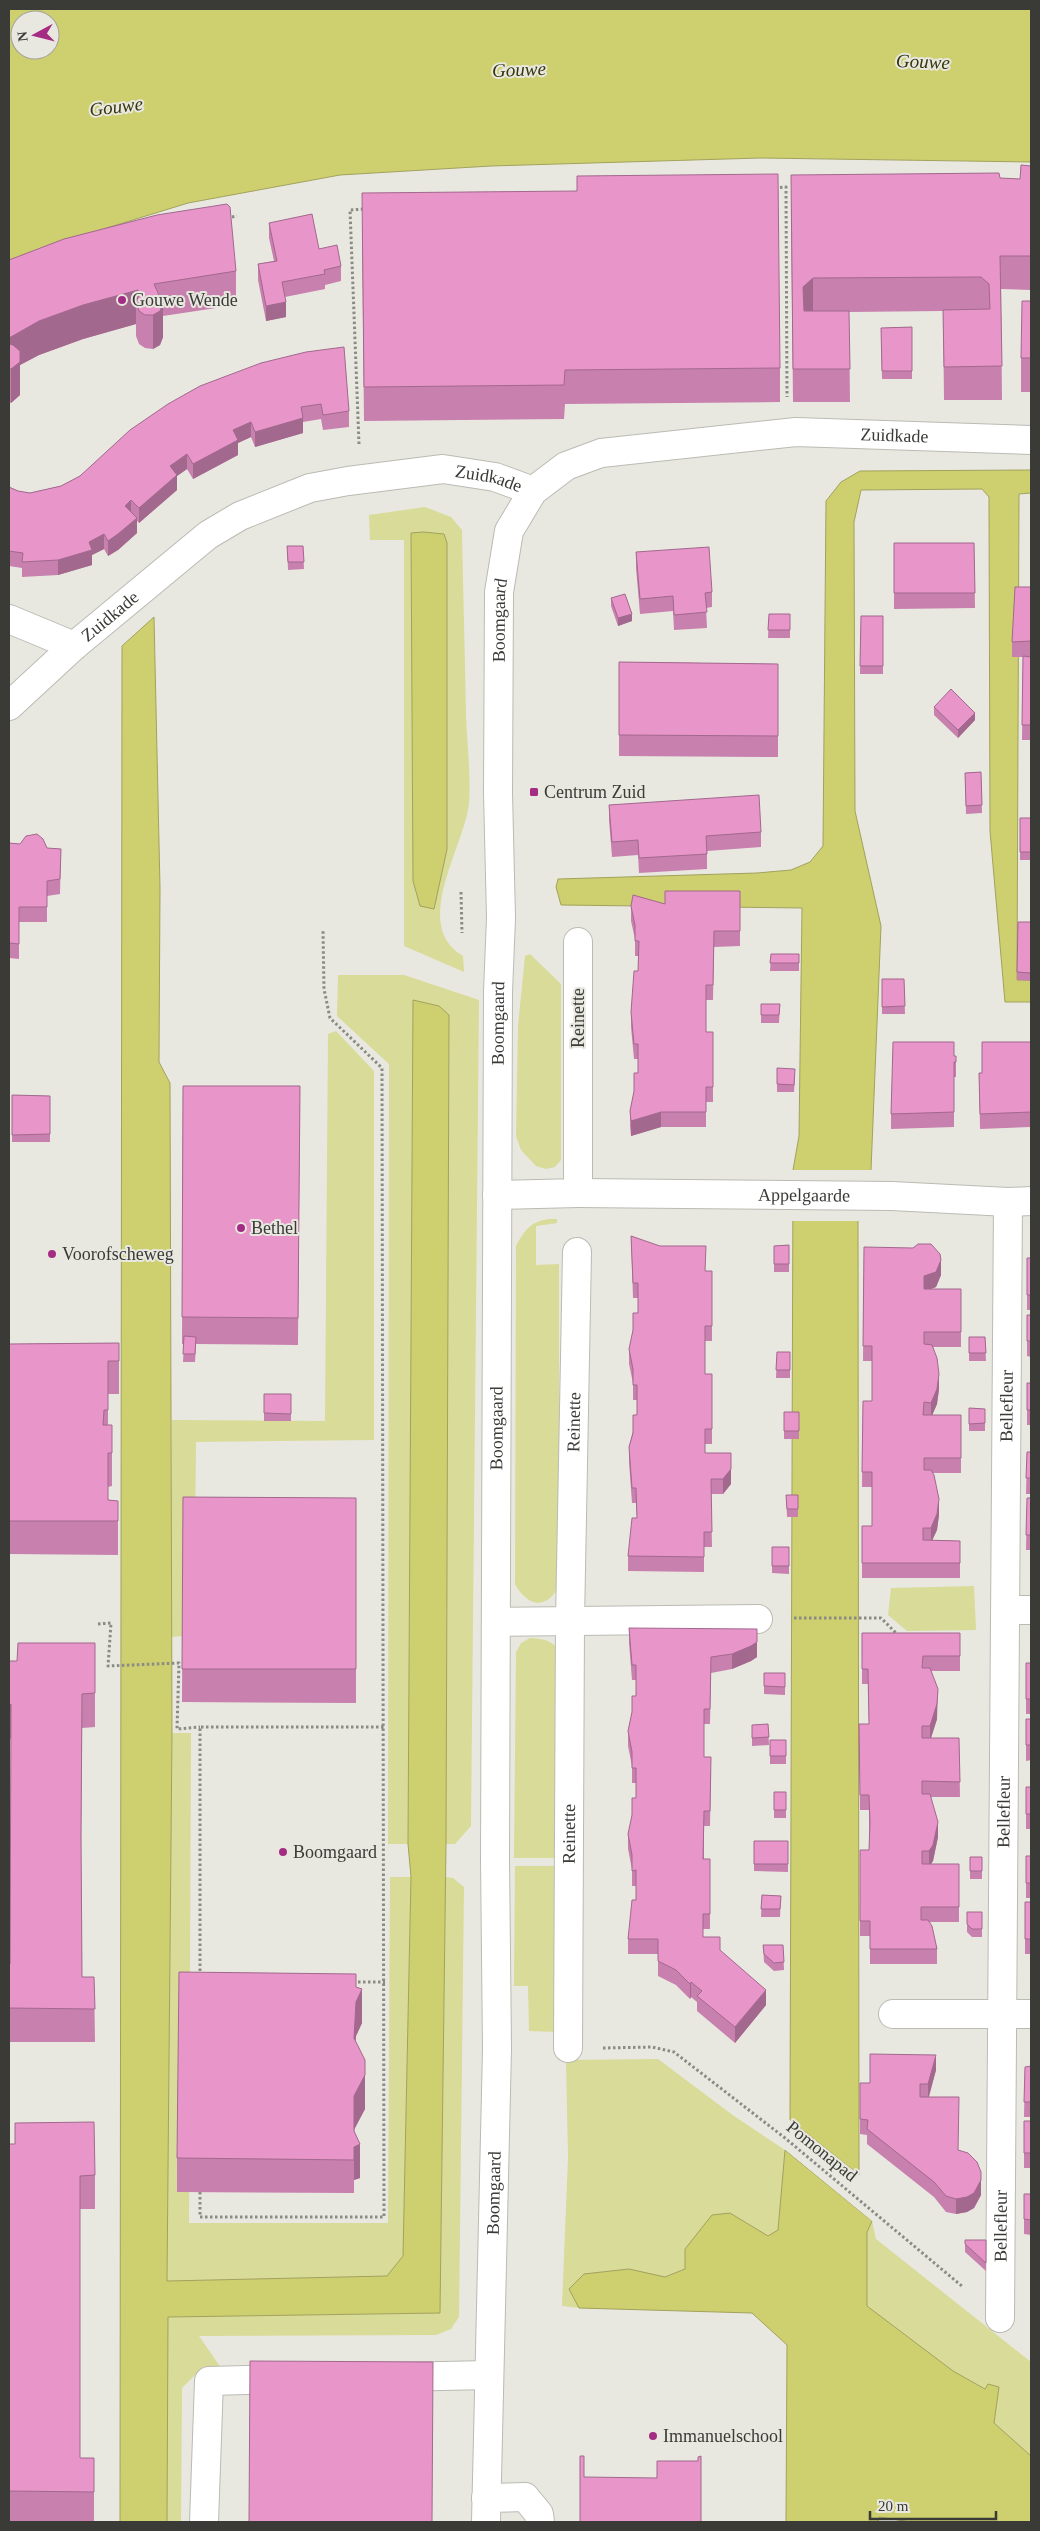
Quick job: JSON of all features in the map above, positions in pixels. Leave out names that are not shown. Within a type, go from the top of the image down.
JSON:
[{"type":"street","name":"Zuidkade","points":[[9,706],[74,646],[208,535],[240,516],[310,488],[443,469],[495,477],[534,491],[566,466],[601,453],[787,433],[1031,440]]},
{"type":"street","name":"Boomgaard","points":[[534,491],[509,531],[499,592],[498,794],[501,918],[498,992],[494,1859],[497,2049],[486,2510],[525,2497],[540,2514],[540,2522]]},
{"type":"street","points":[[9,619],[74,646]]},
{"type":"street","name":"Reinette","points":[[578,942],[578,1193]]},
{"type":"street","points":[[497,1195],[578,1193]]},
{"type":"street","name":"Appelgaarde","points":[[578,1193],[892,1196],[1019,1202]]},
{"type":"street","name":"Bellefleur","points":[[1000,2318],[1002,2014],[1018,1610],[1019,1202]]},
{"type":"street","name":"Reinette","points":[[568,2048],[570,1621],[577,1252]]},
{"type":"street","points":[[496,1622],[758,1620]]},
{"type":"street","points":[[893,2014],[1031,2014]]},
{"type":"street","points":[[373,2378],[489,2375]]},
{"type":"street","points":[[204,2522],[209,2381],[315,2379]]},
{"type":"path","points":[[766,188],[786,187],[787,433]]},
{"type":"path","points":[[361,480],[350,210],[370,209]]},
{"type":"path","points":[[218,219],[237,216]]},
{"type":"path","points":[[200,2192],[200,2217],[384,2218],[382,1068],[330,1018],[324,989],[323,930]]},
{"type":"path","points":[[792,1618],[881,1618],[903,1638]]},
{"type":"path","points":[[98,1624],[111,1623],[108,1666],[179,1663],[177,1728],[384,1727]]},
{"type":"path","points":[[200,1727],[200,1982]]},
{"type":"path","points":[[346,1982],[384,1982]]},
{"type":"path","name":"Pomonapad","points":[[568,2048],[652,2048],[674,2052],[785,2138],[1000,2318]]},
{"type":"green space","points":[[425,507],[451,517],[462,530],[466,716],[470,781],[469,803],[445,884],[441,905],[441,925],[448,942],[463,956],[464,972],[404,946],[404,540],[370,540],[369,515]]},
{"type":"green space","points":[[530,954],[561,984],[561,1160],[555,1167],[546,1169],[536,1166],[521,1150],[516,1136],[518,1026],[525,956]]},
{"type":"green space","points":[[338,975],[404,975],[479,1000],[471,1826],[455,1844],[446,1844],[449,1015],[413,1000],[408,1844],[388,1844],[389,1064],[337,1016]]},
{"type":"green space","points":[[336,1031],[374,1071],[374,1440],[196,1442],[195,1531],[183,1636],[171,1637],[172,1420],[325,1421],[328,1034]]},
{"type":"green space","points":[[557,1219],[557,1223],[536,1226],[536,1265],[559,1264],[559,1586],[548,1599],[537,1603],[525,1597],[515,1584],[516,1246],[528,1228],[537,1222]]},
{"type":"green space","points":[[974,1586],[976,1630],[907,1631],[888,1615],[891,1588]]},
{"type":"green space","points":[[530,1638],[549,1641],[558,1649],[557,1858],[514,1858],[516,1652],[521,1643]]},
{"type":"green space","points":[[172,1733],[191,1733],[189,2223],[388,2223],[390,1877],[411,1877],[403,2256],[387,2276],[167,2281]]},
{"type":"green space","points":[[515,1866],[557,1866],[557,2032],[529,2031],[528,1986],[514,1986]]},
{"type":"green space","points":[[445,1877],[453,1878],[464,1887],[459,2317],[451,2329],[436,2335],[199,2336],[221,2368],[203,2367],[182,2388],[181,2522],[167,2522],[168,2317],[440,2313]]},
{"type":"green space","points":[[658,2059],[734,2116],[785,2150],[778,2230],[768,2236],[730,2213],[685,2269],[665,2277],[629,2269],[570,2289],[579,2308],[562,2306],[568,2158],[566,2060]]},
{"type":"green space","points":[[872,2221],[876,2239],[1031,2362],[1031,2456],[994,2423],[986,2389],[953,2371],[867,2306],[867,2232]]},
{"type":"water","name":"Gouwe","points":[[9,9],[1031,9],[1031,162],[760,158],[491,166],[340,175],[188,203],[55,244],[9,264]]},
{"type":"water","points":[[1031,470],[1031,493],[1019,494],[1017,980],[1031,980],[1031,1002],[1005,1002],[990,831],[989,497],[982,489],[861,490],[854,522],[855,811],[881,926],[871,1170],[858,1220],[859,2175],[790,2120],[793,1170],[799,1136],[802,908],[561,905],[556,887],[558,879],[757,873],[791,870],[810,862],[823,846],[826,501],[841,482],[860,471]]},
{"type":"water","points":[[411,533],[444,534],[447,543],[447,849],[434,909],[420,906],[413,881]]},
{"type":"water","points":[[154,617],[160,888],[159,1062],[170,1083],[172,1733],[167,2281],[387,2276],[403,2256],[411,1877],[408,1844],[413,1000],[439,1006],[449,1015],[446,1844],[440,2313],[168,2317],[167,2522],[120,2522],[122,646]]},
{"type":"water","points":[[785,2150],[872,2221],[867,2232],[867,2306],[953,2371],[985,2389],[988,2384],[999,2387],[994,2423],[1031,2456],[1031,2522],[911,2522],[879,2517],[878,2522],[786,2522],[787,2345],[752,2313],[579,2308],[569,2289],[584,2274],[629,2269],[665,2277],[685,2269],[685,2249],[712,2215],[730,2213],[768,2236],[778,2230]]},
{"type":"pier","points":[[791,1170],[873,1170],[861,1221],[791,1221]]},
{"type":"pier","points":[[787,2118],[861,2176],[857,2177],[788,2122]]},
{"type":"pier","points":[[783,2148],[786,2148],[872,2218],[872,2221]]},
{"type":"building","points":[[1021,165],[1031,166],[1031,256],[1000,256],[1002,366],[944,367],[943,310],[990,309],[989,284],[981,277],[813,278],[803,287],[804,311],[849,311],[850,369],[793,369],[791,175],[999,173],[1000,178],[1020,179]]},
{"type":"building","points":[[778,174],[780,368],[565,370],[564,385],[364,387],[362,193],[577,191],[577,176]]},
{"type":"building","points":[[227,204],[230,207],[236,271],[154,284],[163,304],[160,311],[153,315],[145,315],[139,311],[136,302],[139,295],[138,290],[83,305],[39,321],[9,338],[9,260],[64,239],[157,215]]},
{"type":"building","points":[[312,214],[319,249],[337,245],[341,266],[324,270],[325,274],[282,282],[286,302],[266,306],[258,264],[277,261],[269,223]]},
{"type":"building","points":[[1022,301],[1031,301],[1031,358],[1021,358]]},
{"type":"building","points":[[912,327],[912,371],[882,371],[881,328]]},
{"type":"building","points":[[9,344],[20,351],[20,362],[11,369],[9,369]]},
{"type":"building","points":[[344,347],[349,411],[323,415],[321,404],[301,407],[303,418],[255,432],[251,422],[233,430],[238,440],[193,464],[187,454],[170,466],[177,475],[139,508],[131,500],[125,506],[137,518],[108,541],[104,534],[89,542],[92,550],[58,560],[22,562],[23,553],[9,551],[9,487],[30,493],[61,486],[80,476],[130,430],[168,404],[200,386],[261,363],[306,352]]},
{"type":"building","points":[[894,543],[974,543],[975,593],[894,593]]},
{"type":"building","points":[[287,546],[303,546],[304,562],[288,562]]},
{"type":"building","points":[[709,547],[712,592],[705,593],[707,612],[674,615],[673,596],[640,599],[636,552]]},
{"type":"building","points":[[1015,587],[1031,587],[1031,641],[1012,642]]},
{"type":"building","points":[[625,594],[632,614],[618,618],[611,598]]},
{"type":"building","points":[[769,614],[790,614],[790,630],[768,630]]},
{"type":"building","points":[[861,616],[883,616],[883,666],[860,666]]},
{"type":"building","points":[[1023,656],[1031,657],[1031,725],[1022,725]]},
{"type":"building","points":[[619,662],[778,664],[778,736],[619,735]]},
{"type":"building","points":[[951,689],[975,713],[958,730],[934,707]]},
{"type":"building","points":[[981,772],[982,805],[966,806],[965,773]]},
{"type":"building","points":[[759,795],[761,832],[706,836],[707,854],[639,858],[638,840],[612,842],[609,805]]},
{"type":"building","points":[[1020,818],[1031,818],[1031,852],[1020,852]]},
{"type":"building","points":[[37,834],[43,839],[47,848],[61,849],[60,879],[47,881],[47,907],[19,907],[19,944],[9,943],[9,843],[20,844],[26,836]]},
{"type":"building","points":[[665,891],[740,891],[740,931],[714,931],[713,985],[706,985],[706,1032],[713,1032],[713,1087],[706,1087],[706,1112],[661,1112],[631,1121],[630,1111],[634,1091],[634,1073],[638,1073],[638,1044],[634,1044],[631,1012],[634,971],[638,971],[639,941],[635,941],[635,925],[631,906],[633,895],[665,904]]},
{"type":"building","points":[[1018,922],[1031,922],[1031,973],[1017,972]]},
{"type":"building","points":[[771,954],[799,954],[799,963],[770,963]]},
{"type":"building","points":[[882,979],[904,979],[905,1006],[882,1007]]},
{"type":"building","points":[[761,1004],[780,1004],[779,1015],[761,1015]]},
{"type":"building","points":[[893,1042],[954,1042],[956,1062],[954,1062],[954,1112],[891,1114]]},
{"type":"building","points":[[982,1042],[1031,1042],[1031,1112],[980,1114],[979,1073],[982,1073]]},
{"type":"building","points":[[777,1068],[795,1069],[794,1085],[777,1084]]},
{"type":"building","name":"Bethel","points":[[183,1086],[300,1086],[298,1318],[182,1317]]},
{"type":"building","points":[[12,1095],[50,1096],[50,1134],[12,1135]]},
{"type":"building","points":[[631,1236],[660,1246],[706,1246],[705,1271],[712,1271],[712,1326],[705,1326],[705,1374],[712,1374],[712,1429],[705,1429],[705,1453],[731,1453],[731,1469],[723,1479],[711,1479],[712,1532],[704,1532],[704,1557],[628,1556],[632,1518],[637,1518],[636,1488],[632,1488],[629,1447],[633,1433],[633,1415],[637,1415],[637,1385],[633,1385],[633,1369],[629,1349],[633,1330],[633,1313],[638,1313],[638,1283],[633,1283]]},
{"type":"building","points":[[918,1244],[931,1244],[940,1254],[941,1260],[936,1272],[924,1276],[924,1289],[961,1289],[961,1332],[924,1332],[924,1344],[932,1345],[937,1358],[939,1374],[937,1389],[931,1403],[924,1402],[923,1415],[961,1415],[961,1458],[924,1458],[924,1470],[931,1470],[934,1475],[939,1499],[937,1514],[931,1528],[923,1528],[923,1540],[960,1541],[960,1563],[862,1563],[862,1526],[872,1526],[872,1472],[862,1472],[863,1401],[872,1401],[872,1346],[863,1346],[864,1247],[913,1248]]},
{"type":"building","points":[[789,1245],[789,1264],[774,1264],[774,1246]]},
{"type":"building","points":[[1027,1258],[1031,1258],[1031,1295],[1027,1295]]},
{"type":"building","points":[[1027,1315],[1031,1315],[1031,1341],[1027,1341]]},
{"type":"building","points":[[184,1336],[196,1337],[195,1354],[183,1354]]},
{"type":"building","points":[[969,1337],[985,1337],[986,1353],[969,1353]]},
{"type":"building","points":[[119,1343],[119,1361],[108,1361],[108,1410],[104,1410],[103,1425],[112,1425],[112,1453],[108,1453],[108,1500],[118,1501],[118,1521],[9,1521],[9,1344]]},
{"type":"building","points":[[777,1352],[790,1352],[790,1370],[776,1370]]},
{"type":"building","points":[[1027,1383],[1031,1383],[1031,1410],[1027,1410]]},
{"type":"building","points":[[264,1394],[291,1394],[291,1414],[264,1413]]},
{"type":"building","points":[[969,1408],[985,1409],[985,1423],[969,1424]]},
{"type":"building","points":[[784,1412],[799,1412],[799,1431],[784,1431]]},
{"type":"building","points":[[1027,1452],[1031,1452],[1031,1478],[1026,1478]]},
{"type":"building","points":[[786,1495],[798,1495],[798,1509],[787,1509]]},
{"type":"building","points":[[183,1497],[356,1498],[356,1669],[182,1669]]},
{"type":"building","points":[[1027,1498],[1031,1498],[1031,1535],[1026,1535]]},
{"type":"building","points":[[772,1547],[789,1547],[789,1566],[772,1566]]},
{"type":"building","points":[[629,1628],[757,1629],[757,1642],[751,1646],[732,1654],[711,1657],[710,1709],[704,1709],[704,1757],[711,1757],[710,1811],[704,1811],[703,1859],[710,1859],[710,1914],[703,1914],[703,1937],[720,1937],[720,1950],[766,1990],[735,2027],[697,1996],[702,1991],[691,1982],[690,1984],[676,1970],[658,1961],[658,1939],[628,1939],[632,1900],[636,1900],[636,1870],[632,1871],[632,1855],[628,1834],[632,1815],[632,1798],[636,1798],[636,1768],[632,1768],[632,1752],[628,1731],[632,1712],[632,1696],[636,1696],[636,1665],[632,1665]]},
{"type":"building","points":[[862,1633],[960,1633],[960,1656],[923,1656],[922,1668],[930,1668],[938,1689],[937,1704],[930,1726],[922,1726],[922,1738],[959,1738],[960,1782],[922,1781],[922,1794],[930,1794],[938,1822],[933,1845],[929,1851],[922,1851],[922,1864],[959,1864],[959,1907],[921,1907],[921,1920],[928,1920],[932,1926],[937,1949],[870,1949],[870,1921],[860,1921],[860,1850],[869,1850],[870,1823],[869,1795],[860,1795],[859,1724],[869,1724],[868,1669],[862,1669]]},
{"type":"building","points":[[18,1643],[95,1643],[95,1693],[82,1694],[81,1835],[82,1977],[94,1977],[95,2009],[9,2008],[11,1704],[9,1706],[9,1661],[17,1661]]},
{"type":"building","points":[[1026,1663],[1031,1663],[1031,1699],[1026,1699]]},
{"type":"building","points":[[764,1673],[785,1673],[785,1687],[764,1686]]},
{"type":"building","points":[[1026,1719],[1031,1719],[1031,1745],[1026,1745]]},
{"type":"building","points":[[768,1724],[769,1737],[752,1738],[752,1725]]},
{"type":"building","points":[[770,1740],[786,1740],[786,1756],[770,1756]]},
{"type":"building","points":[[1026,1787],[1031,1787],[1031,1814],[1026,1814]]},
{"type":"building","points":[[774,1792],[786,1792],[786,1810],[774,1810]]},
{"type":"building","points":[[754,1841],[788,1841],[788,1864],[754,1864]]},
{"type":"building","points":[[1026,1856],[1031,1856],[1031,1883],[1026,1883]]},
{"type":"building","points":[[970,1857],[982,1857],[982,1871],[970,1871]]},
{"type":"building","points":[[762,1895],[781,1896],[780,1909],[761,1909]]},
{"type":"building","points":[[1025,1902],[1031,1902],[1031,1939],[1025,1939]]},
{"type":"building","points":[[967,1912],[982,1912],[982,1929],[972,1929],[967,1924]]},
{"type":"building","points":[[763,1945],[783,1945],[784,1962],[774,1963],[764,1954]]},
{"type":"building","points":[[179,1972],[356,1974],[356,1987],[362,1989],[356,2002],[354,2038],[365,2060],[365,2075],[354,2096],[354,2131],[360,2144],[354,2147],[354,2160],[177,2158]]},
{"type":"building","points":[[870,2054],[936,2055],[928,2084],[920,2084],[920,2097],[959,2097],[958,2150],[968,2153],[977,2162],[981,2172],[981,2180],[974,2193],[967,2197],[956,2199],[946,2196],[934,2182],[867,2129],[868,2120],[860,2119],[860,2083],[870,2083]]},
{"type":"building","points":[[1031,2066],[1031,2102],[1024,2102],[1025,2067]]},
{"type":"building","points":[[1024,2121],[1031,2121],[1031,2153],[1024,2153]]},
{"type":"building","points":[[94,2122],[95,2175],[80,2176],[80,2458],[94,2458],[94,2492],[9,2491],[9,2144],[15,2144],[15,2123]]},
{"type":"building","points":[[1024,2194],[1031,2194],[1031,2220],[1024,2219]]},
{"type":"building","points":[[965,2240],[986,2240],[986,2263],[965,2244]]},
{"type":"building","points":[[250,2361],[433,2362],[432,2522],[249,2522]]},
{"type":"building","points":[[580,2456],[584,2456],[584,2477],[657,2478],[657,2461],[698,2461],[698,2457],[701,2456],[701,2522],[580,2522]]},
{"type":"place","name":"Gouwe Wende","points":[[122,300]]},
{"type":"place","name":"Centrum Zuid","points":[[534,792]]},
{"type":"place","name":"Bethel","points":[[241,1228]]},
{"type":"place","name":"Voorofscheweg","points":[[52,1254]]},
{"type":"place","name":"Boomgaard","points":[[283,1852]]},
{"type":"place","name":"Immanuelschool","points":[[653,2436]]}]
